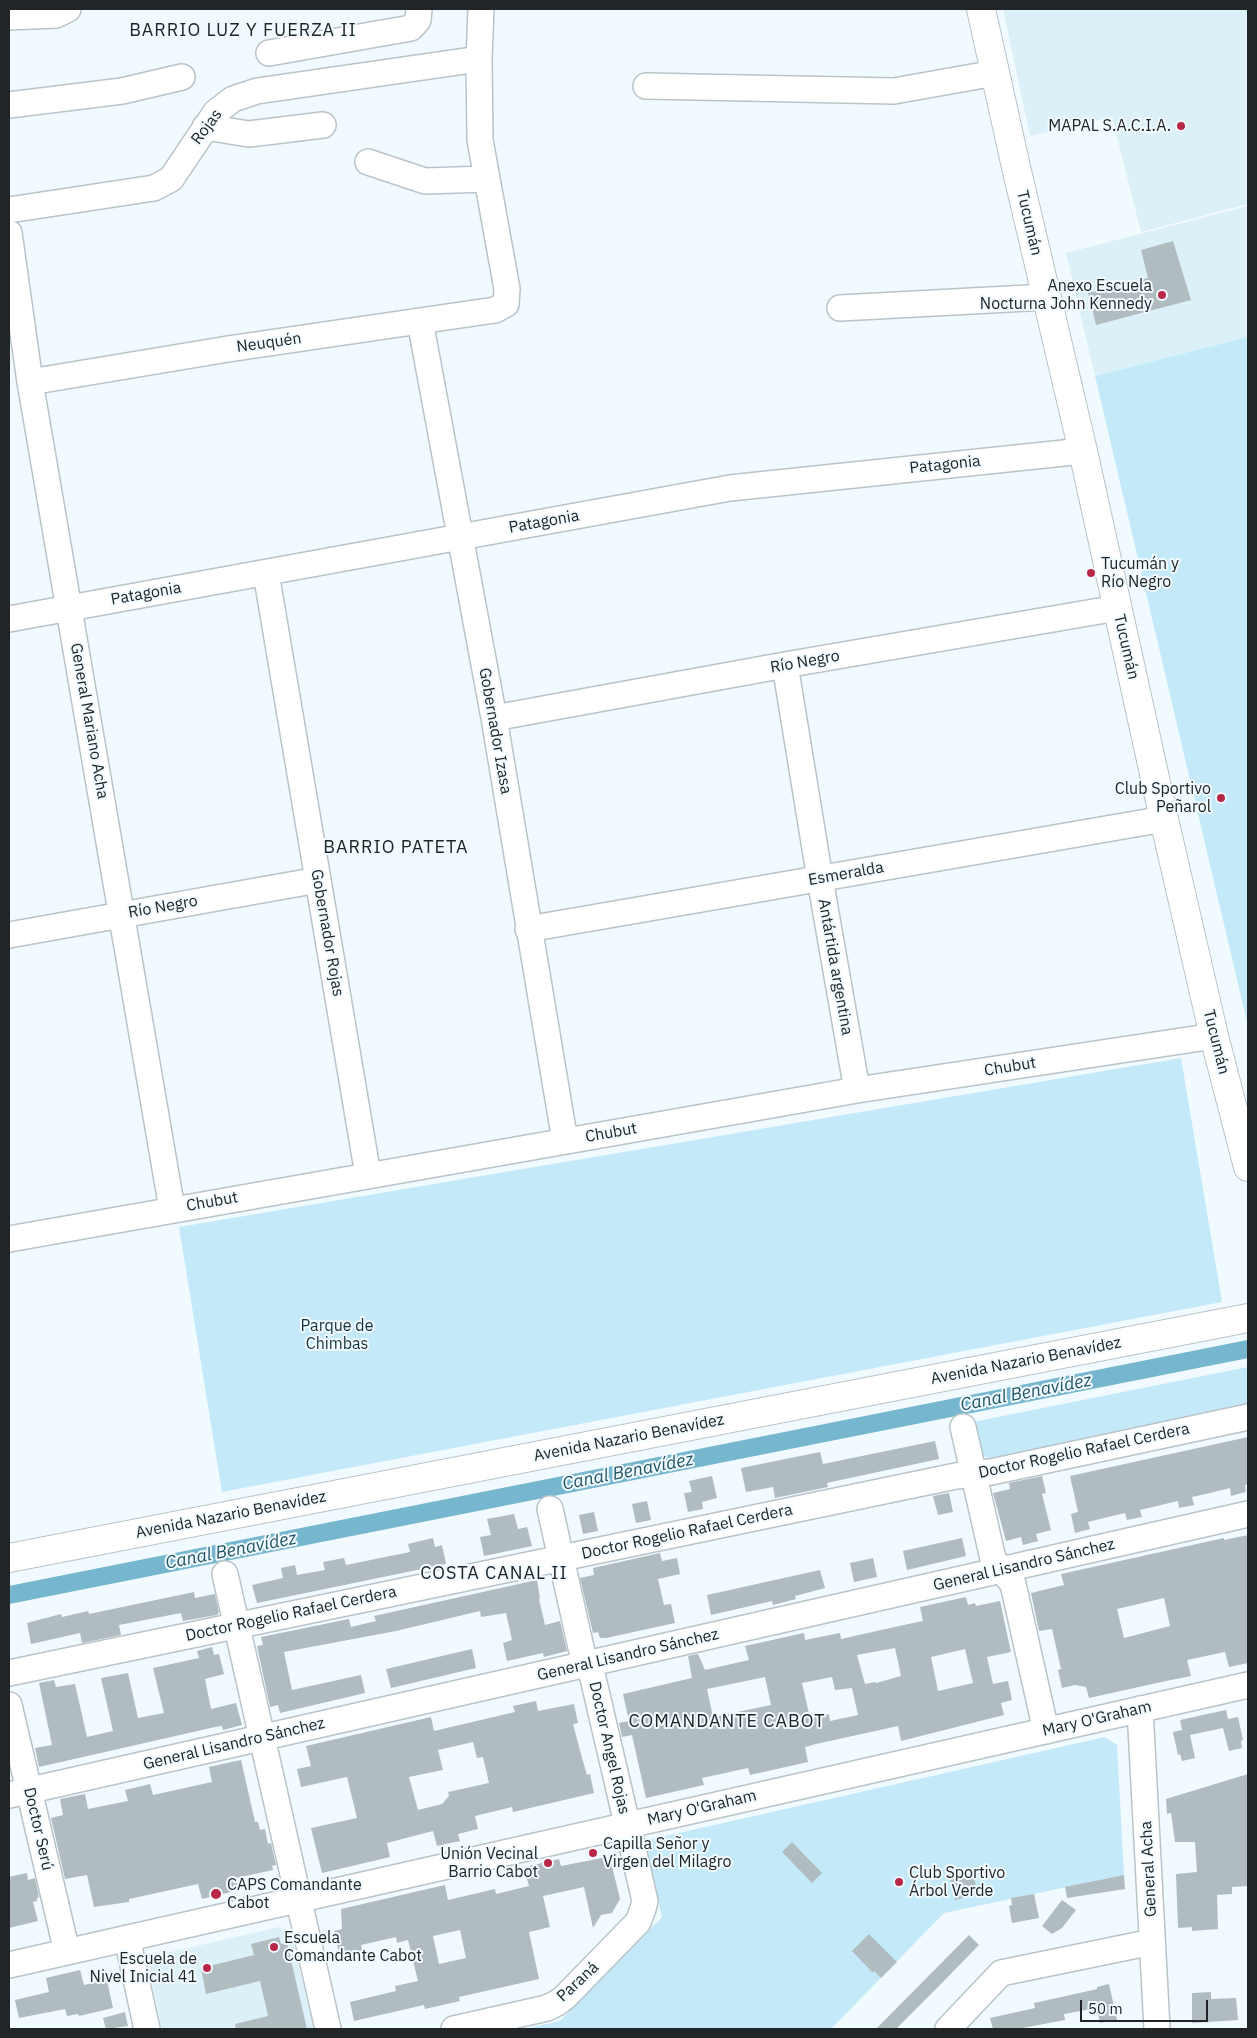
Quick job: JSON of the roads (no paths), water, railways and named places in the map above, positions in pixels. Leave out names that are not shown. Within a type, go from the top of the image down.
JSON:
[{"type":"main road","name":"Tucumán","points":[[981,9],[1083,451],[1214,1036],[1248,1167]]},
{"type":"main road","name":"Avenida Nazario Benavídez","points":[[9,1558],[1248,1318]]},
{"type":"street","points":[[9,18],[56,15],[68,9]]},
{"type":"street","points":[[269,53],[411,28],[418,20],[419,9]]},
{"type":"street","points":[[368,162],[425,181],[487,179],[480,140],[479,60],[482,9]]},
{"type":"street","name":"Rojas","points":[[9,210],[154,188],[171,179],[216,112],[233,99],[257,91],[479,60]]},
{"type":"street","points":[[646,86],[894,91],[995,73]]},
{"type":"street","points":[[9,105],[122,92],[182,77]]},
{"type":"street","points":[[205,127],[248,134],[323,125]]},
{"type":"street","name":"Neuquén","points":[[30,382],[228,349],[496,310],[506,304],[507,289],[487,179]]},
{"type":"street","name":"General Mariano Acha","points":[[9,233],[14,298],[172,1209]]},
{"type":"street","points":[[840,308],[1047,297]]},
{"type":"street","name":"Gobernador Izasa","points":[[420,321],[462,537],[494,718],[565,1142]]},
{"type":"street","name":"Patagonia","points":[[9,619],[730,488],[1083,451]]},
{"type":"street","name":"Gobernador Rojas","points":[[266,573],[368,1175]]},
{"type":"street","name":"Río Negro","points":[[494,718],[785,665],[1117,608]]},
{"type":"street","name":"Antártida argentina","points":[[785,665],[857,1090]]},
{"type":"street","name":"Esmeralda","points":[[528,929],[1164,819]]},
{"type":"street","name":"Río Negro","points":[[9,935],[318,880]]},
{"type":"street","name":"Chubut","points":[[9,1239],[857,1090],[1214,1036]]},
{"type":"street","name":"Doctor Rogelio Rafael Cerdera","points":[[9,1673],[1248,1417]]},
{"type":"street","points":[[964,1427],[993,1559],[1013,1584],[1046,1731]]},
{"type":"street","name":"Doctor Angel Rojas","points":[[550,1509],[582,1652],[593,1678],[644,1901]]},
{"type":"street","name":"General Lisandro Sánchez","points":[[19,1793],[1248,1514]]},
{"type":"street","points":[[225,1574],[328,2029]]},
{"type":"street","name":"Mary O'Graham","points":[[9,1965],[1248,1685]]},
{"type":"street","name":"Doctor Serú","points":[[9,1706],[19,1793],[67,1952]]},
{"type":"street","name":"General Acha","points":[[1140,1710],[1157,2029]]},
{"type":"street","name":"Paraná","points":[[454,2029],[547,2008],[557,2003],[638,1922],[644,1901]]},
{"type":"street","points":[[127,1938],[147,2029]]},
{"type":"street","points":[[958,2024],[1001,1973],[1152,1942]]},
{"type":"waterway","name":"Canal Benavídez","points":[[9,1595],[1248,1349]]},
{"type":"place","name":"MAPAL S.A.C.I.A.","points":[[1181,126]]},
{"type":"place","name":"Anexo Escuela Nocturna John Kennedy","points":[[1162,295]]},
{"type":"place","name":"Tucumán y Río Negro","points":[[1091,573]]},
{"type":"place","name":"Club Sportivo Peñarol","points":[[1221,798]]},
{"type":"place","name":"Capilla Señor y Virgen del Milagro","points":[[593,1853]]},
{"type":"place","name":"Unión Vecinal Barrio Cabot","points":[[548,1863]]},
{"type":"place","name":"Club Sportivo Árbol Verde","points":[[899,1882]]},
{"type":"place","name":"CAPS Comandante Cabot","points":[[216,1894]]},
{"type":"place","name":"Escuela Comandante Cabot","points":[[274,1947]]},
{"type":"place","name":"Escuela de Nivel Inicial 41","points":[[207,1968]]},
{"type":"district","name":"BARRIO LUZ Y FUERZA II","points":[[243,31]]},
{"type":"district","name":"BARRIO PATETA","points":[[396,848]]},
{"type":"district","name":"COSTA CANAL II","points":[[494,1574]]},
{"type":"district","name":"COMANDANTE CABOT","points":[[727,1722]]},
{"type":"park label","name":"Parque de Chimbas","points":[[337,1335]]}]
